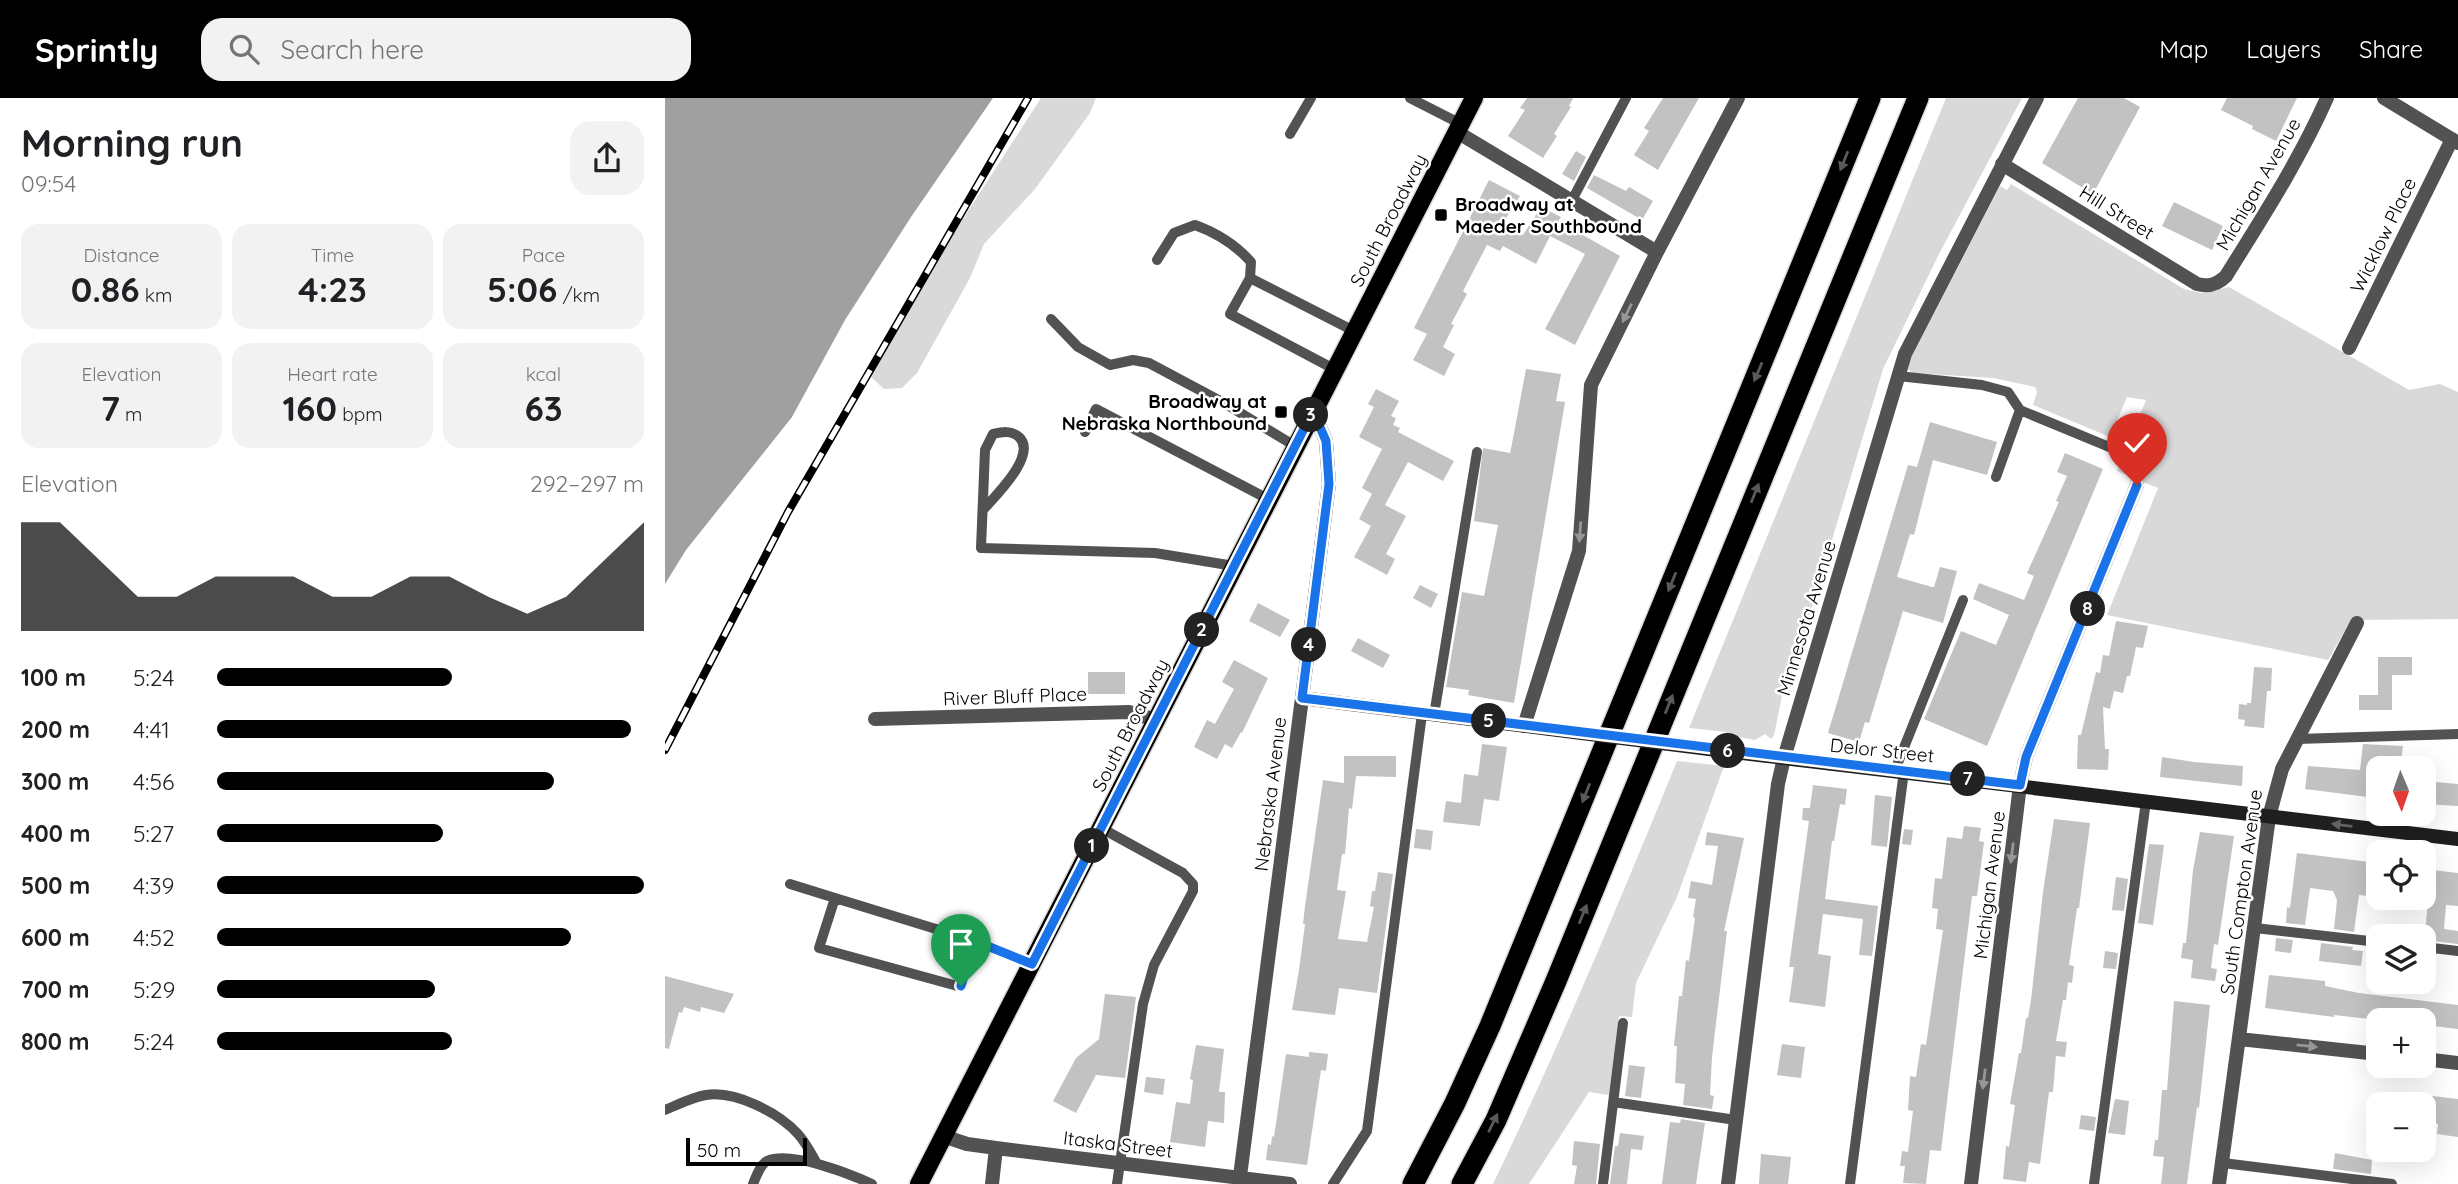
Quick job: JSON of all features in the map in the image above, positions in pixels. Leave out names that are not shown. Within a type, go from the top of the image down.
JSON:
[{"type":"highway","points":[[1413,1184],[1455,1104],[1495,1014],[1870,98]]},
{"type":"highway","points":[[1462,1184],[1496,1119],[1556,981],[1918,98]]},
{"type":"main road","name":"South Broadway","points":[[919,1184],[1474,98]]},
{"type":"street","points":[[1524,726],[1579,551],[1591,384],[1738,98]]},
{"type":"street","name":"Minnesota Avenue","points":[[1728,1184],[1777,784],[1784,758],[1905,354],[2037,98]]},
{"type":"street","name":"Michigan Avenue","points":[[2214,284],[2226,276],[2285,182],[2327,98]]},
{"type":"street","points":[[2384,98],[2456,137]]},
{"type":"street","points":[[1459,128],[1571,202],[1657,252]]},
{"type":"street","name":"Wicklow Place","points":[[2349,348],[2456,137]]},
{"type":"street","name":"Hill Street","points":[[2002,164],[2197,284],[2214,284]]},
{"type":"street","name":"Nebraska Avenue","points":[[1240,1181],[1329,484],[1326,441],[1313,411]]},
{"type":"street","name":"Michigan Avenue","points":[[1971,1184],[2020,785],[2026,757],[2137,485]]},
{"type":"street","name":"South Compton Avenue","points":[[2219,1184],[2269,817],[2282,769],[2357,623]]},
{"type":"street","name":"Delor Street","points":[[1302,698],[2458,839]]},
{"type":"street","name":"River Bluff Place","points":[[875,719],[1129,712],[1156,720]]},
{"type":"street","points":[[2239,1038],[2366,1053]]},
{"type":"street","points":[[2436,1060],[2458,1063]]},
{"type":"street","name":"Itaska Street","points":[[943,1136],[967,1144],[1240,1181],[1290,1184]]},
{"type":"street","points":[[992,1184],[996,1148]]},
{"type":"lane","points":[[1290,134],[1311,98]]},
{"type":"lane","points":[[1410,98],[1459,128]]},
{"type":"lane","points":[[1571,202],[1626,98]]},
{"type":"lane","points":[[1157,260],[1174,233],[1195,225],[1216,233],[1251,262],[1250,278],[1230,314],[1334,369]]},
{"type":"lane","points":[[1250,278],[1354,331]]},
{"type":"lane","points":[[1051,319],[1078,347],[1109,365],[1133,360],[1149,363],[1224,403],[1295,446]]},
{"type":"lane","points":[[1898,376],[1982,385],[2008,392],[2020,410],[2114,449]]},
{"type":"lane","points":[[1085,432],[1096,409],[1268,499]]},
{"type":"lane","points":[[1996,477],[2020,410]]},
{"type":"lane","points":[[983,510],[1015,471],[1024,455],[1024,445],[1018,436],[1005,431],[993,434],[985,450],[981,548],[1155,553],[1234,566]]},
{"type":"lane","points":[[1333,1184],[1367,1131],[1428,715],[1477,452]]},
{"type":"lane","points":[[1850,1184],[1899,771],[1963,600]]},
{"type":"lane","points":[[2297,739],[2458,734]]},
{"type":"lane","points":[[2094,1184],[2146,801]]},
{"type":"lane","points":[[1101,828],[1183,873],[1193,884],[1193,891],[1154,965],[1143,1004],[1117,1184]]},
{"type":"lane","points":[[790,884],[975,941],[1032,964]]},
{"type":"lane","points":[[835,898],[819,948],[961,986],[975,941]]},
{"type":"lane","points":[[2255,928],[2366,941]]},
{"type":"lane","points":[[2436,948],[2458,951]]},
{"type":"lane","points":[[1603,1184],[1623,1023]]},
{"type":"lane","points":[[665,1110],[706,1095],[729,1096],[766,1110],[787,1124],[800,1136],[816,1162]]},
{"type":"lane","points":[[1613,1102],[1736,1121]]},
{"type":"lane","points":[[753,1184],[763,1165],[769,1160],[816,1162],[872,1184]]},
{"type":"lane","points":[[2223,1163],[2392,1184]]},
{"type":"shaded area","points":[[665,98],[993,98],[911,217],[845,320],[792,417],[686,550],[665,584]]},
{"type":"shaded area","points":[[1041,98],[1096,98],[1090,113],[1035,189],[984,244],[970,278],[917,373],[902,388],[884,389],[871,377],[872,360]]},
{"type":"shaded area","points":[[1946,98],[2022,98],[1938,256],[1883,369],[1789,684],[1784,686],[1774,735],[1771,739],[1765,734],[1755,740],[1728,735],[1726,732],[1689,728]]},
{"type":"shaded area","points":[[2011,184],[2184,289],[2201,293],[2229,287],[2409,390],[2440,384],[2458,392],[2458,619],[2351,620],[2328,660],[2107,615],[2158,488],[2117,471],[2146,400],[2127,397],[2110,437],[2033,405],[2037,392],[2035,387],[1993,378],[1913,373],[1906,368],[2000,186],[2007,190]]},
{"type":"shaded area","points":[[1677,761],[1724,766],[1677,897],[1636,983],[1632,1017],[1619,1016],[1609,1095],[1589,1092],[1529,1184],[1493,1184],[1565,1027]]},
{"type":"building","points":[[1527,98],[1573,98],[1569,106],[1571,107],[1554,134],[1557,136],[1543,158],[1508,136],[1525,110],[1520,108]]},
{"type":"building","points":[[1663,98],[1699,98],[1658,170],[1634,155],[1649,131],[1644,128]]},
{"type":"building","points":[[2078,98],[2124,98],[2140,107],[2093,194],[2042,163]]},
{"type":"building","points":[[2227,98],[2297,98],[2276,141],[2221,110]]},
{"type":"building","points":[[1576,151],[1586,157],[1574,181],[1562,174]]},
{"type":"building","points":[[1594,175],[1626,191],[1629,187],[1653,201],[1642,220],[1587,188]]},
{"type":"building","points":[[1489,180],[1520,196],[1503,223],[1523,235],[1541,207],[1561,217],[1558,221],[1620,256],[1575,345],[1545,329],[1585,254],[1550,236],[1536,264],[1503,246],[1500,251],[1487,245],[1463,291],[1467,294],[1451,324],[1454,325],[1443,347],[1455,354],[1444,376],[1413,360],[1427,334],[1414,328]]},
{"type":"building","points":[[2174,202],[2223,226],[2212,250],[2162,226]]},
{"type":"building","points":[[1526,369],[1561,374],[1556,401],[1565,402],[1514,703],[1468,695],[1469,690],[1446,687],[1462,592],[1484,596],[1498,525],[1474,521],[1483,448],[1510,453]]},
{"type":"building","points":[[1376,389],[1399,401],[1391,416],[1396,418],[1393,425],[1400,428],[1398,432],[1454,461],[1443,481],[1408,462],[1385,505],[1406,516],[1386,554],[1395,559],[1387,575],[1354,557],[1371,526],[1359,519],[1372,494],[1362,488],[1382,449],[1359,437],[1374,407],[1368,404]]},
{"type":"building","points":[[1930,422],[1997,442],[1987,475],[1933,460],[1914,535],[1910,534],[1897,577],[1934,587],[1940,567],[1957,571],[1943,623],[1903,611],[1869,723],[1865,722],[1859,742],[1828,733],[1908,465],[1917,467]]},
{"type":"building","points":[[2065,453],[2103,469],[1987,746],[1924,719],[1961,631],[1996,645],[2009,615],[1973,599],[1979,583],[2024,600],[2034,576],[2027,573],[2059,502],[2056,501],[2067,476],[2057,472]]},
{"type":"building","points":[[1420,585],[1438,594],[1431,608],[1413,598]]},
{"type":"building","points":[[1258,603],[1290,620],[1280,637],[1249,621]]},
{"type":"building","points":[[2116,621],[2148,626],[2143,648],[2136,647],[2130,676],[2127,676],[2123,693],[2114,691],[2110,709],[2103,707],[2105,749],[2109,749],[2108,770],[2077,769],[2078,735],[2081,735],[2096,672],[2100,673],[2103,655],[2109,656]]},
{"type":"building","points":[[1358,638],[1390,655],[1383,668],[1351,651]]},
{"type":"building","points":[[2378,657],[2412,657],[2412,675],[2392,675],[2392,710],[2359,710],[2359,695],[2378,695]]},
{"type":"building","points":[[1234,660],[1268,678],[1242,733],[1232,748],[1225,744],[1217,759],[1194,747],[1207,720],[1215,724],[1234,689],[1222,682]]},
{"type":"building","points":[[2254,667],[2272,668],[2264,728],[2244,726],[2245,720],[2238,719],[2239,704],[2251,703]]},
{"type":"building","points":[[1088,672],[1125,672],[1125,694],[1088,694]]},
{"type":"building","points":[[1482,744],[1507,747],[1499,801],[1484,799],[1480,826],[1443,822],[1446,801],[1461,803],[1464,774],[1478,776]]},
{"type":"building","points":[[2363,744],[2403,746],[2402,756],[2366,756],[2366,797],[2305,789],[2308,766],[2360,770]]},
{"type":"building","points":[[1344,756],[1396,756],[1396,777],[1356,776],[1337,890],[1346,891],[1338,939],[1367,942],[1374,907],[1370,906],[1372,891],[1375,891],[1378,872],[1393,874],[1377,993],[1339,988],[1335,1015],[1292,1010],[1323,780],[1344,783]]},
{"type":"building","points":[[2162,757],[2243,766],[2242,786],[2160,777]]},
{"type":"building","points":[[2436,782],[2458,784],[2458,806],[2436,805]]},
{"type":"building","points":[[1813,785],[1847,789],[1845,805],[1840,804],[1832,841],[1825,899],[1878,906],[1872,956],[1859,955],[1863,919],[1823,914],[1818,954],[1831,956],[1825,1007],[1789,1002],[1794,967],[1789,967],[1809,821],[1802,820],[1803,808],[1810,808]]},
{"type":"building","points":[[1875,795],[1892,797],[1887,847],[1871,845]]},
{"type":"building","points":[[2054,819],[2090,823],[2069,965],[2074,966],[2072,983],[2068,982],[2066,1000],[2063,1000],[2056,1041],[2067,1042],[2065,1057],[2056,1056],[2053,1092],[2049,1092],[2040,1164],[2029,1162],[2026,1182],[2003,1179],[2006,1146],[2009,1147],[2015,1105],[2010,1104],[2031,1000]]},
{"type":"building","points":[[1964,826],[1981,828],[1979,841],[1984,842],[1977,896],[1972,896],[1941,1151],[1930,1150],[1926,1184],[1903,1183],[1905,1166],[1900,1166],[1902,1151],[1908,1152],[1913,1111],[1908,1110],[1910,1076],[1916,1077],[1921,1044],[1926,1045],[1943,930],[1936,929],[1938,909],[1932,908],[1935,878],[1942,879],[1947,837],[1962,839]]},
{"type":"building","points":[[1416,829],[1433,831],[1431,850],[1414,848]]},
{"type":"building","points":[[1904,829],[1913,830],[1911,845],[1902,844]]},
{"type":"building","points":[[1707,832],[1744,838],[1724,931],[1727,931],[1712,1057],[1712,1109],[1683,1105],[1685,1084],[1675,1083],[1677,1046],[1674,1046],[1679,996],[1682,996],[1695,918],[1696,899],[1688,898],[1691,881],[1712,885],[1718,846],[1705,845]]},
{"type":"building","points":[[2200,832],[2234,836],[2218,945],[2214,944],[2211,968],[2217,969],[2215,981],[2191,978],[2193,960],[2181,958],[2183,943],[2186,943],[2193,870]]},
{"type":"building","points":[[2149,844],[2164,845],[2153,925],[2138,923]]},
{"type":"building","points":[[2297,853],[2366,862],[2366,896],[2359,895],[2354,932],[2334,929],[2337,900],[2333,891],[2310,888],[2305,925],[2286,923],[2287,907],[2290,908]]},
{"type":"building","points":[[2436,870],[2458,873],[2458,906],[2446,905],[2444,929],[2458,931],[2458,944],[2436,941],[2436,924],[2426,924],[2427,910],[2436,910]]},
{"type":"building","points":[[2116,877],[2128,879],[2124,911],[2112,910]]},
{"type":"building","points":[[2276,938],[2293,940],[2291,953],[2275,951]]},
{"type":"building","points":[[2321,943],[2363,951],[2361,966],[2319,961]]},
{"type":"building","points":[[2105,951],[2118,953],[2116,969],[2103,968]]},
{"type":"building","points":[[2269,975],[2325,981],[2325,986],[2359,993],[2458,1005],[2458,1029],[2436,1026],[2436,1008],[2366,1008],[2366,1019],[2265,1008]]},
{"type":"building","points":[[665,976],[734,994],[724,1013],[701,1007],[700,1012],[684,1007],[682,1013],[679,1012],[669,1049],[665,1048]]},
{"type":"building","points":[[1105,994],[1136,997],[1125,1078],[1096,1075],[1076,1113],[1053,1101],[1076,1058],[1099,1039]]},
{"type":"building","points":[[2174,1001],[2210,1005],[2199,1108],[2197,1107],[2187,1184],[2161,1184],[2164,1157],[2153,1156],[2155,1140],[2158,1140],[2162,1090],[2167,1090]]},
{"type":"building","points":[[1782,1044],[1805,1047],[1801,1078],[1777,1075]]},
{"type":"building","points":[[1196,1045],[1224,1049],[1219,1092],[1225,1092],[1224,1123],[1208,1121],[1205,1147],[1170,1142],[1176,1102],[1190,1104],[1193,1080],[1190,1079]]},
{"type":"building","points":[[1309,1052],[1328,1054],[1326,1071],[1321,1070],[1307,1165],[1266,1160],[1268,1144],[1271,1145],[1272,1136],[1274,1137],[1286,1054],[1309,1057]]},
{"type":"building","points":[[1629,1065],[1645,1067],[1641,1098],[1625,1096]]},
{"type":"building","points":[[1146,1077],[1165,1079],[1163,1095],[1144,1092]]},
{"type":"building","points":[[2436,1096],[2458,1099],[2458,1137],[2437,1134]]},
{"type":"building","points":[[2115,1099],[2129,1101],[2125,1135],[2108,1133]]},
{"type":"building","points":[[2081,1115],[2096,1117],[2094,1131],[2079,1129]]},
{"type":"building","points":[[1681,1119],[1705,1123],[1696,1184],[1662,1184],[1670,1122],[1680,1123]]},
{"type":"building","points":[[1620,1133],[1644,1136],[1642,1150],[1631,1149],[1627,1184],[1610,1184],[1615,1146],[1618,1146]]},
{"type":"building","points":[[1574,1141],[1600,1144],[1596,1184],[1574,1184],[1577,1166],[1572,1165]]},
{"type":"building","points":[[2335,1153],[2372,1162],[2371,1174],[2333,1169]]},
{"type":"building","points":[[1761,1154],[1791,1157],[1788,1184],[1759,1184]]},
{"type":"railway","points":[[665,750],[788,512],[1028,98]]},
{"type":"place","name":"Broadway at Maeder Southbound","points":[[1441,215]]},
{"type":"place","name":"Broadway at Nebraska Northbound","points":[[1281,412]]},
{"type":"route","points":[[961,986],[975,941],[1032,964],[1313,411],[1326,441],[1329,484],[1302,698],[2020,785],[2026,757],[2137,485]]}]
